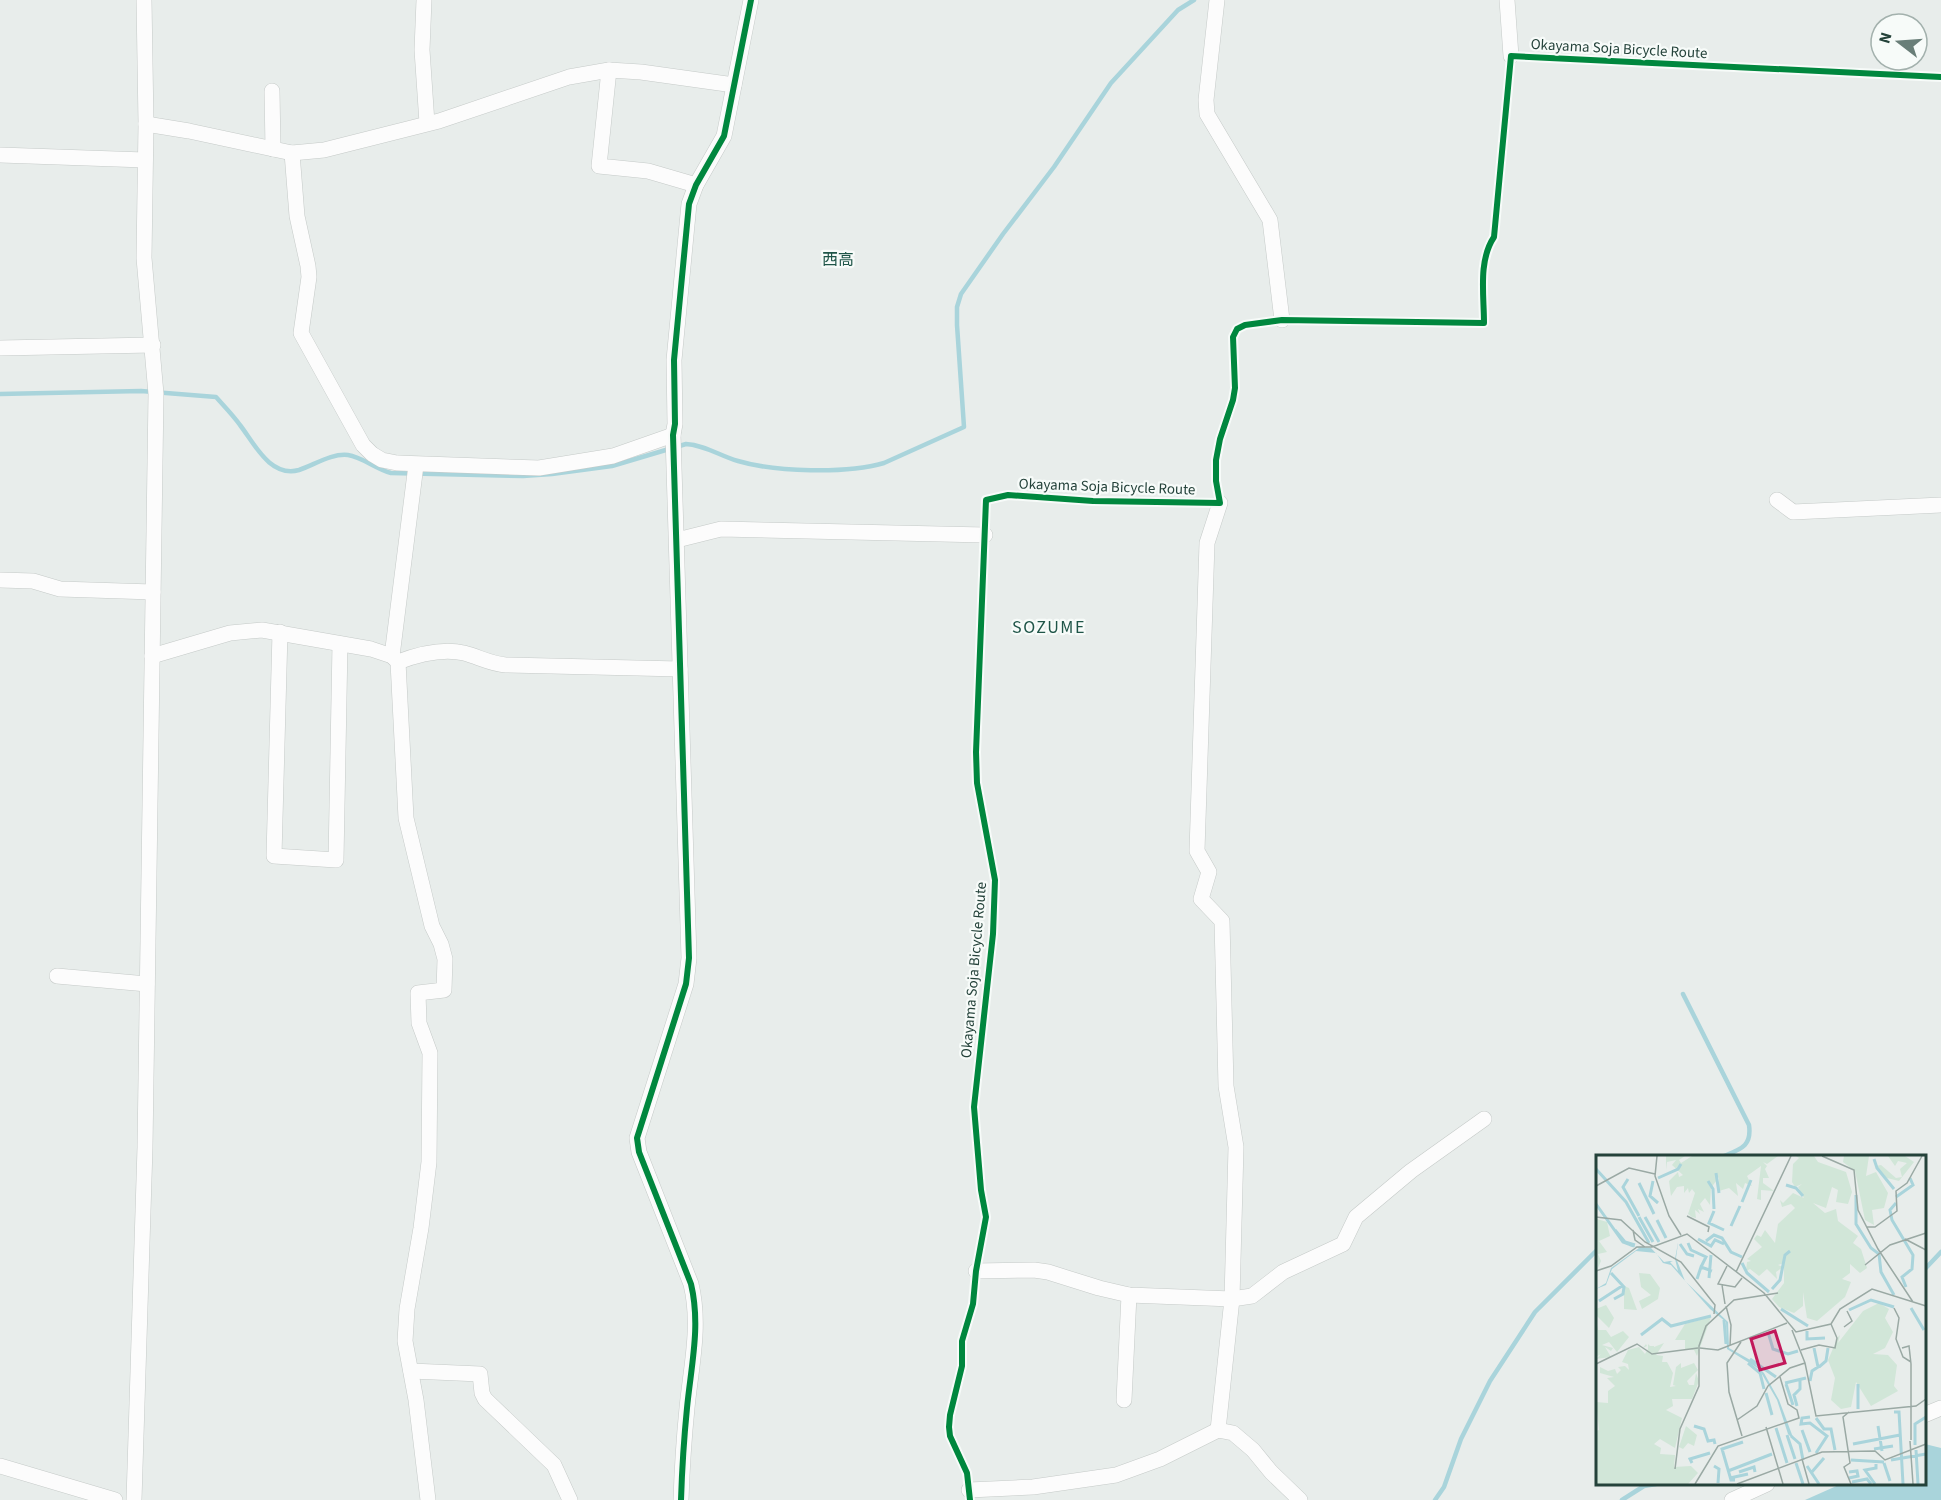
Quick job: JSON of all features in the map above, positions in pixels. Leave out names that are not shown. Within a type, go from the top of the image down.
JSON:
[{"type":"street","points":[[134,1500],[145,1147],[156,394],[144,258],[146,124],[144,0]]},
{"type":"street","points":[[424,0],[422,50],[427,123]]},
{"type":"street","points":[[681,1500],[687,1408],[696,1338],[696,1308],[691,1284],[641,1158],[638,1138],[686,984],[689,958],[673,435],[675,424],[674,360],[689,204],[696,185],[724,136],[751,0]]},
{"type":"street","points":[[1217,0],[1206,100],[1207,114],[1270,220],[1282,320]]},
{"type":"street","points":[[1507,0],[1511,56]]},
{"type":"street","points":[[146,124],[189,130],[292,153],[324,150],[427,123],[569,77],[609,70],[641,72],[734,85]]},
{"type":"street","points":[[609,70],[599,166],[648,171],[696,185]]},
{"type":"street","points":[[272,91],[273,149]]},
{"type":"street","points":[[292,153],[297,216],[309,277],[301,333],[363,445],[372,454],[382,460],[416,465],[538,468],[613,456],[673,435]]},
{"type":"street","points":[[0,155],[145,160]]},
{"type":"street","points":[[0,348],[153,345]]},
{"type":"street","points":[[416,465],[395,659],[406,818],[432,926],[445,958],[444,990],[418,993],[418,1023],[430,1053],[429,1162],[423,1218],[407,1309],[405,1341],[428,1500]]},
{"type":"street","points":[[1777,500],[1793,512],[1941,505]]},
{"type":"street","points":[[1218,1430],[1232,1299],[1236,1147],[1226,1086],[1222,921],[1201,898],[1209,872],[1197,851],[1207,543],[1220,503]]},
{"type":"street","points":[[677,540],[721,529],[985,535]]},
{"type":"street","points":[[0,580],[33,582],[60,589],[153,591]]},
{"type":"street","points":[[152,656],[230,633],[262,630],[280,632],[296,638],[371,649],[395,659],[455,651],[506,665],[680,669]]},
{"type":"street","points":[[280,632],[274,856],[336,860],[340,644]]},
{"type":"street","points":[[57,976],[147,984]]},
{"type":"street","points":[[976,1271],[1035,1270],[1048,1272],[1129,1295],[1232,1299],[1252,1296],[1283,1272],[1343,1244],[1356,1217],[1411,1171],[1484,1119]]},
{"type":"street","points":[[1124,1400],[1129,1295]]},
{"type":"street","points":[[411,1371],[480,1374],[485,1399],[554,1465],[570,1500]]},
{"type":"street","points":[[1926,1414],[1941,1408]]},
{"type":"street","points":[[969,1490],[1033,1487],[1116,1475],[1160,1459],[1218,1430],[1233,1433],[1246,1444],[1300,1500]]},
{"type":"street","points":[[0,1466],[115,1500]]},
{"type":"street","points":[[1732,1500],[1765,1485]]},
{"type":"water","points":[[1926,1444],[1941,1448],[1941,1500],[1805,1500],[1839,1485],[1926,1485]]},
{"type":"waterway","points":[[0,394],[141,391],[216,397],[264,457],[271,464],[289,471],[299,470],[329,458],[348,455],[391,473],[523,476],[612,466],[686,444],[700,446],[738,461],[771,468],[831,470],[868,467],[884,463],[964,427],[957,325],[957,307],[961,294],[1054,167],[1111,83],[1178,10],[1194,0]]},
{"type":"waterway","points":[[1683,994],[1749,1125],[1749,1138],[1744,1146],[1726,1155]]},
{"type":"waterway","points":[[1435,1500],[1444,1487],[1461,1439],[1490,1381],[1535,1312],[1596,1251]]},
{"type":"waterway","points":[[1926,1268],[1941,1252]]},
{"type":"waterway","points":[[1622,1500],[1644,1486],[1650,1485]]},
{"type":"cycle path","points":[[681,1500],[695,1331],[694,1300],[691,1284],[639,1152],[637,1138],[686,984],[689,958],[673,435],[675,424],[674,360],[689,204],[696,185],[724,136],[751,0]]},
{"type":"cycle path","name":"Okayama Soja Bicycle Route","points":[[970,1500],[967,1473],[950,1436],[949,1427],[962,1366],[962,1341],[973,1304],[976,1271],[986,1217],[981,1190],[974,1107],[993,934],[995,880],[977,783],[976,752],[986,500],[1008,495],[1093,501],[1220,503],[1216,481],[1216,460],[1235,388],[1233,337],[1237,329],[1245,325],[1282,320],[1484,323],[1484,267],[1489,246],[1494,237],[1511,56],[1941,77]]},
{"type":"district","name":"西高","points":[[838,260]]},
{"type":"district","name":"SOZUME","points":[[1049,627]]}]
